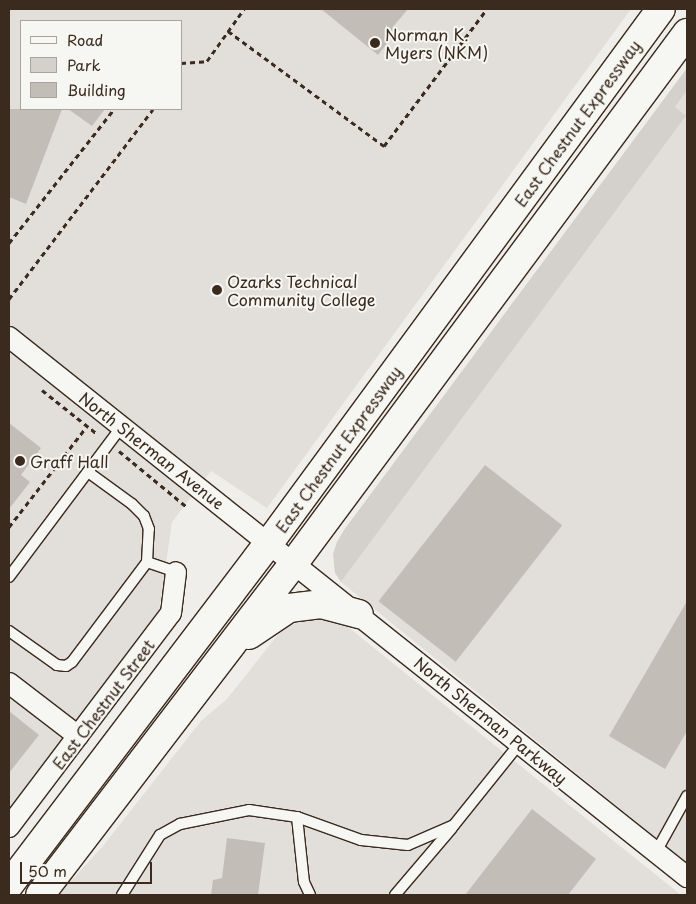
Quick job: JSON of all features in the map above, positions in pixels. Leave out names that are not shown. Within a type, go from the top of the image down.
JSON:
[{"type":"main road","name":"East Chestnut Expressway","points":[[9,885],[269,543],[661,9]]},
{"type":"main road","name":"East Chestnut Expressway","points":[[40,895],[294,564],[687,33]]},
{"type":"main road","points":[[231,647],[289,608],[321,604],[359,614]]},
{"type":"street","name":"North Sherman Avenue","points":[[9,337],[294,564]]},
{"type":"street","name":"North Sherman Parkway","points":[[294,564],[687,877]]},
{"type":"street","name":"East Chestnut Street","points":[[9,827],[171,613],[176,572]]},
{"type":"street","points":[[9,683],[78,736]]},
{"type":"lane","points":[[9,577],[122,426]]},
{"type":"lane","points":[[9,631],[57,665],[66,666],[72,662],[147,562],[150,529],[144,516],[132,504],[88,472]]},
{"type":"lane","points":[[147,562],[176,572]]},
{"type":"lane","points":[[395,895],[454,826],[520,743]]},
{"type":"lane","points":[[656,852],[687,796]]},
{"type":"lane","points":[[122,895],[160,835],[180,824],[249,810],[297,817],[360,840],[408,845],[454,826]]},
{"type":"lane","points":[[297,817],[304,882],[310,895]]},
{"type":"path","points":[[182,63],[207,61],[244,9]]},
{"type":"path","points":[[228,31],[384,146],[487,9]]},
{"type":"path","points":[[9,243],[113,110]]},
{"type":"path","points":[[9,299],[152,110]]},
{"type":"path","points":[[9,527],[87,426]]},
{"type":"shaded area","name":"Ozarks Technical Community College","points":[[9,9],[631,9],[267,508],[211,471],[172,522],[159,611],[9,809]]},
{"type":"shaded area","points":[[687,90],[687,863],[341,582],[686,116],[674,107]]},
{"type":"shaded area","points":[[320,617],[333,619],[348,627],[681,895],[58,895],[103,846],[201,721],[227,699],[276,637],[287,626]]},
{"type":"green space","points":[[687,68],[687,90],[675,107],[686,116],[341,582],[335,573],[333,554],[344,530]]},
{"type":"building","name":"Norman K. Myers (NKM)","points":[[321,9],[408,9],[392,28],[396,32],[378,55]]},
{"type":"building","points":[[9,109],[62,110],[26,204],[9,197]]},
{"type":"building","points":[[69,110],[104,110],[92,126]]},
{"type":"building","name":"Graff Hall","points":[[9,423],[41,448],[21,475],[30,482],[9,509]]},
{"type":"building","points":[[485,465],[562,525],[456,662],[378,601]]},
{"type":"building","points":[[687,601],[687,731],[665,769],[609,736]]},
{"type":"building","points":[[9,711],[39,735],[9,773]]},
{"type":"building","points":[[532,809],[596,859],[568,895],[465,895]]},
{"type":"building","points":[[227,838],[265,843],[258,895],[211,895],[213,880],[222,878]]},
{"type":"place","name":"Norman K. Myers (NKM)","points":[[375,43]]},
{"type":"place","name":"Ozarks Technical Community College","points":[[217,290]]},
{"type":"place","name":"Graff Hall","points":[[20,461]]}]
